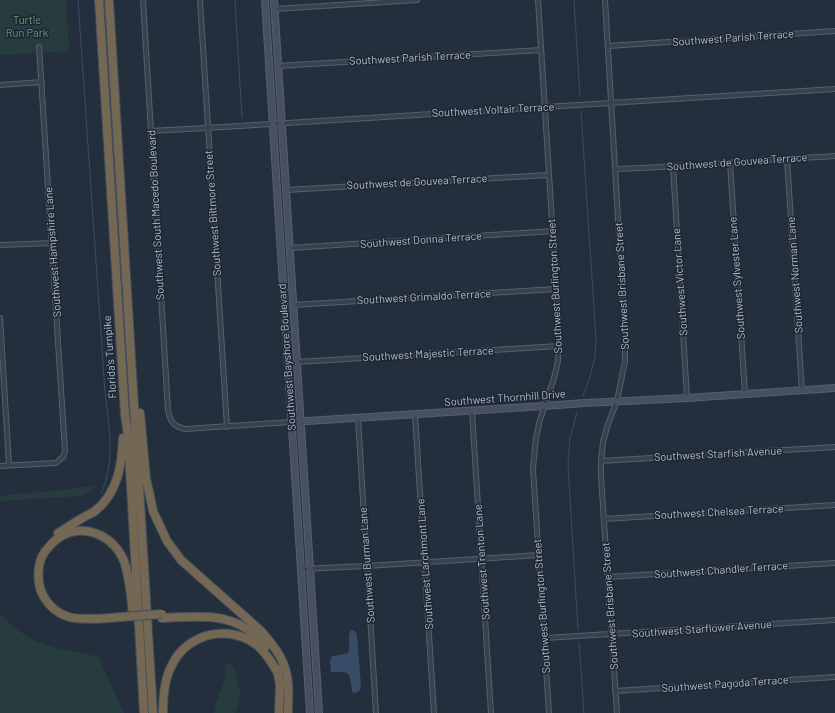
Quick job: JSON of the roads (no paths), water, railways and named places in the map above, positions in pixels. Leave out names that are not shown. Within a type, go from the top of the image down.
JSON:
[{"type":"highway","name":"Florida's Turnpike","points":[[99,0],[125,415],[128,435],[144,713]]},
{"type":"highway","name":"Florida's Turnpike","points":[[109,0],[153,713]]},
{"type":"highway","points":[[131,347],[136,373],[146,479],[153,511],[167,541],[181,560],[261,631],[276,650],[285,668],[288,686],[288,713]]},
{"type":"highway","points":[[125,415],[122,461],[118,478],[113,488],[104,501],[95,510],[57,534],[46,542],[40,550],[35,562],[33,575],[35,588],[41,602],[51,613],[61,619],[81,623],[203,612],[218,613],[239,620],[269,640]]},
{"type":"highway","points":[[121,619],[81,619],[70,617],[62,614],[52,607],[43,596],[39,586],[38,575],[40,564],[43,553],[58,537],[70,532],[80,531],[88,531],[97,534],[107,539],[114,545],[124,561],[130,589],[143,687]]},
{"type":"highway","points":[[162,616],[205,616],[225,619],[248,630],[268,649],[277,664],[280,685],[279,713]]},
{"type":"highway","points":[[163,713],[167,677],[174,661],[177,656],[192,642],[209,635],[220,633],[231,634],[250,641],[264,652],[278,673]]},
{"type":"main road","name":"Southwest Bayshore Boulevard","points":[[265,0],[310,713]]},
{"type":"main road","points":[[268,0],[272,7],[275,8]]},
{"type":"main road","name":"Southwest Bayshore Boulevard","points":[[274,0],[319,713]]},
{"type":"main road","points":[[266,13],[272,16],[274,52],[278,56]]},
{"type":"main road","points":[[282,264],[285,268],[288,301],[293,305]]},
{"type":"main road","points":[[285,319],[292,323],[293,348],[296,351]]},
{"type":"main road","name":"Southwest Thornhill Drive","points":[[291,422],[835,388]]},
{"type":"main road","points":[[308,691],[312,696],[313,713]]},
{"type":"street","name":"Southwest South Macedo Boulevard","points":[[143,0],[168,410],[170,419],[176,427]]},
{"type":"street","name":"Southwest Biltmore Street","points":[[200,0],[227,426]]},
{"type":"street","points":[[275,8],[417,0]]},
{"type":"street","name":"Southwest Burlington Street","points":[[538,0],[559,346],[558,361],[554,378],[544,406],[536,438],[533,469],[550,713]]},
{"type":"street","name":"Southwest Brisbane Street","points":[[605,0],[625,336],[625,361],[617,401],[603,442],[601,461],[617,713]]},
{"type":"street","name":"Southwest Parish Terrace","points":[[608,46],[835,31]]},
{"type":"street","name":"Southwest Hampshire Lane","points":[[9,466],[56,463],[65,451],[39,47]]},
{"type":"street","name":"Southwest Parish Terrace","points":[[278,66],[541,50]]},
{"type":"street","points":[[0,85],[42,82]]},
{"type":"street","name":"Southwest Voltair Terrace","points":[[151,130],[208,128],[835,90]]},
{"type":"street","name":"Southwest de Gouvea Terrace","points":[[616,169],[835,156]]},
{"type":"street","name":"Southwest Norman Lane","points":[[787,158],[802,390]]},
{"type":"street","name":"Southwest Sylvester Lane","points":[[730,163],[745,394]]},
{"type":"street","name":"Southwest Victor Lane","points":[[673,166],[687,398]]},
{"type":"street","name":"Southwest de Gouvea Terrace","points":[[286,190],[549,175]]},
{"type":"street","name":"Southwest Donna Terrace","points":[[290,248],[553,232]]},
{"type":"street","points":[[0,245],[52,242]]},
{"type":"street","name":"Southwest Grimaldo Terrace","points":[[293,305],[556,289]]},
{"type":"street","points":[[0,318],[9,466],[0,466]]},
{"type":"street","name":"Southwest Majestic Terrace","points":[[297,362],[559,346]]},
{"type":"street","name":"Southwest Trenton Lane","points":[[472,411],[492,713]]},
{"type":"street","name":"Southwest Larchmont Lane","points":[[415,415],[434,713]]},
{"type":"street","name":"Southwest Burman Lane","points":[[358,418],[376,713]]},
{"type":"street","name":"Southwest Thornhill Drive","points":[[176,427],[185,429],[291,422]]},
{"type":"street","name":"Southwest Starfish Avenue","points":[[601,461],[835,447]]},
{"type":"street","name":"Southwest Chelsea Terrace","points":[[604,519],[835,506]]},
{"type":"street","points":[[301,569],[539,555]]},
{"type":"street","name":"Southwest Chandler Terrace","points":[[608,577],[835,563]]},
{"type":"street","name":"Southwest Starflower Avenue","points":[[545,638],[835,620]]},
{"type":"street","name":"Southwest Pagoda Terrace","points":[[615,691],[835,677]]},
{"type":"water","points":[[351,630],[355,631],[357,635],[361,686],[359,691],[355,693],[352,692],[349,676],[345,672],[331,672],[330,661],[332,656],[348,653],[349,635]]},
{"type":"waterway","points":[[78,0],[105,392],[110,434],[109,466],[101,494]]},
{"type":"waterway","points":[[235,0],[242,118]]},
{"type":"waterway","points":[[574,0],[580,96]]},
{"type":"waterway","points":[[581,111],[596,339],[595,357],[583,396]]},
{"type":"waterway","points":[[577,412],[570,438],[568,464],[578,630]]},
{"type":"waterway","points":[[579,642],[584,713]]},
{"type":"park label","name":"Turtle Run Park","points":[[27,26]]}]
